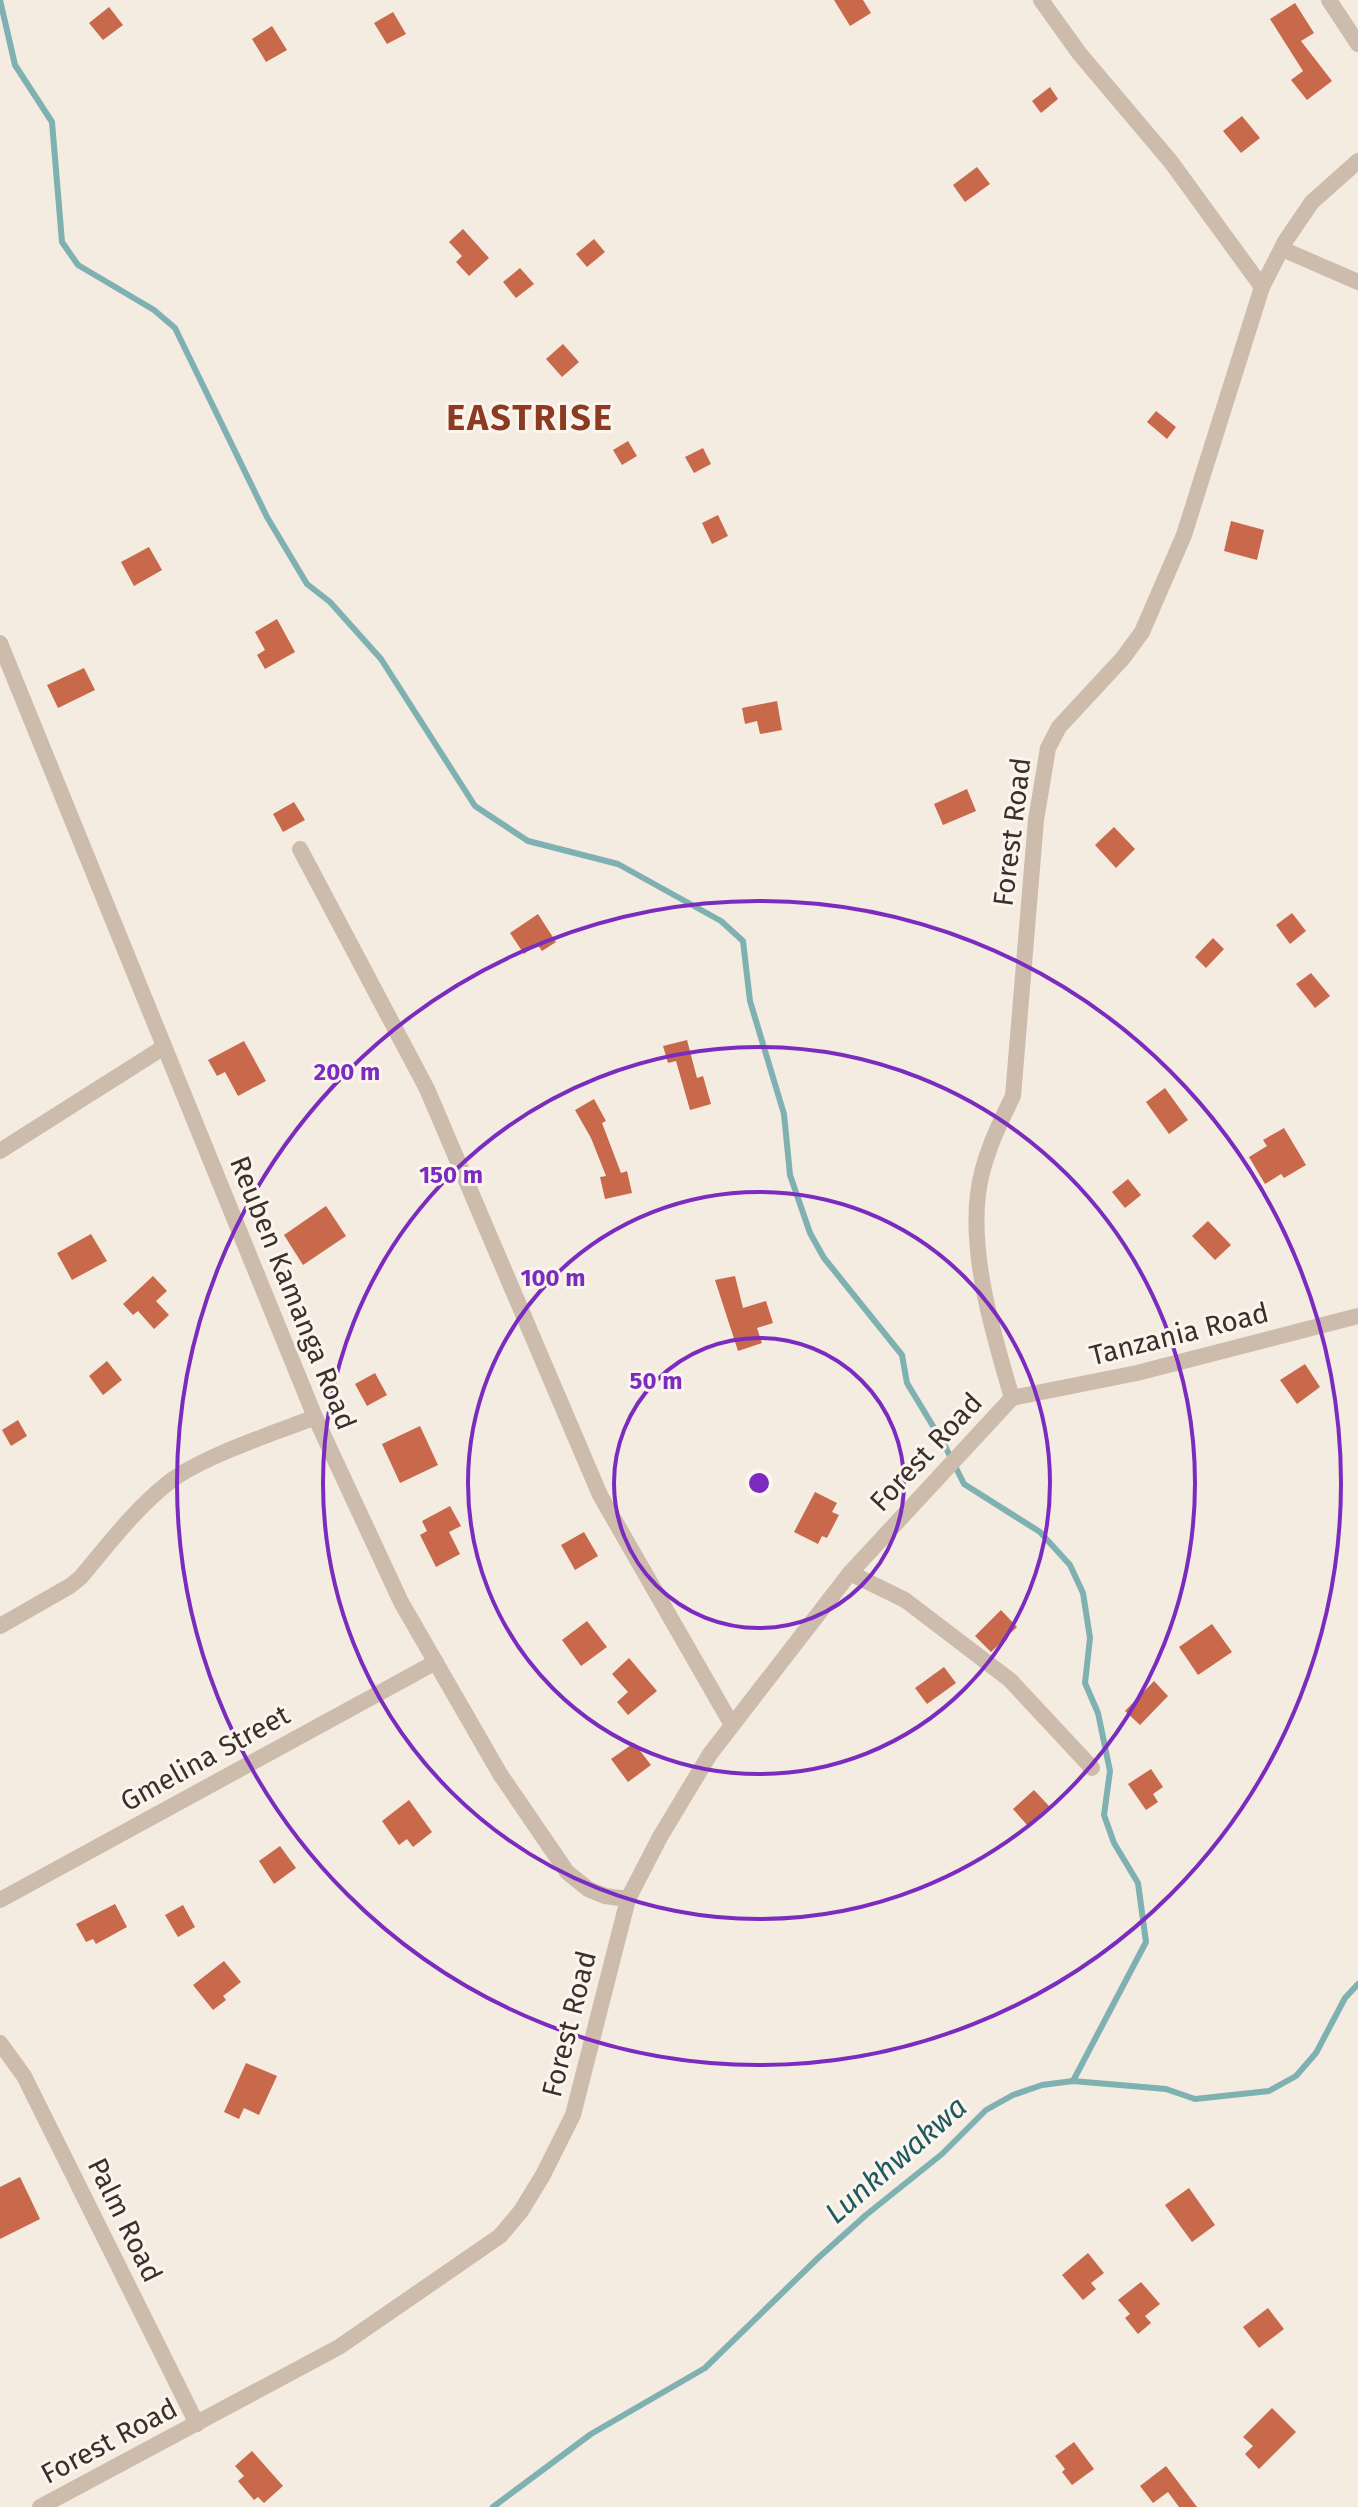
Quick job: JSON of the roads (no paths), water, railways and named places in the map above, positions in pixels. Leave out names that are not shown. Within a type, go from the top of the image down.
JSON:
[{"type":"street","points":[[1041,0],[1079,53],[1171,162],[1262,287]]},
{"type":"street","points":[[1329,0],[1358,44]]},
{"type":"street","name":"Forest Road","points":[[40,2507],[339,2347],[500,2236],[543,2175],[573,2115],[628,1899],[667,1825],[710,1754],[850,1573],[1012,1398],[986,1305],[978,1243],[978,1193],[995,1134],[1013,1096],[1036,820],[1048,748],[1059,727],[1123,658],[1142,632],[1184,535],[1262,287],[1312,202],[1358,161]]},
{"type":"street","points":[[1282,249],[1358,282]]},
{"type":"street","name":"Reuben Kamanga Road","points":[[0,643],[315,1417],[401,1602],[500,1774],[567,1872],[588,1889],[605,1896],[628,1899]]},
{"type":"street","points":[[300,849],[427,1089],[600,1495],[732,1725]]},
{"type":"street","points":[[0,1151],[164,1047]]},
{"type":"street","name":"Tanzania Road","points":[[1012,1398],[1137,1373],[1358,1316]]},
{"type":"street","points":[[0,1626],[70,1586],[132,1517],[169,1482],[192,1468],[315,1417]]},
{"type":"street","points":[[850,1573],[905,1600],[1010,1680],[1092,1768]]},
{"type":"street","name":"Gmelina Street","points":[[0,1900],[436,1662]]},
{"type":"street","name":"Palm Road","points":[[0,2043],[24,2076],[197,2424]]},
{"type":"waterway","points":[[0,0],[15,65],[52,122],[62,242],[78,265],[154,310],[175,328],[267,517],[307,584],[330,602],[381,659],[475,806],[528,841],[618,864],[721,921],[743,941],[750,1001],[784,1114],[790,1175],[810,1233],[824,1258],[902,1355],[907,1383],[964,1484],[1040,1532],[1070,1565],[1083,1593],[1090,1638],[1085,1683],[1098,1713],[1110,1771],[1104,1815],[1114,1843],[1138,1883],[1146,1942],[1073,2081]]},
{"type":"waterway","name":"Lunkhwakwa","points":[[493,2507],[591,2434],[705,2368],[817,2259],[942,2154],[986,2110],[1013,2095],[1042,2085],[1073,2081],[1166,2089],[1195,2099],[1269,2091],[1296,2076],[1316,2053],[1345,1998],[1358,1984]]},
{"type":"district","name":"EASTRISE","points":[[530,418]]}]
